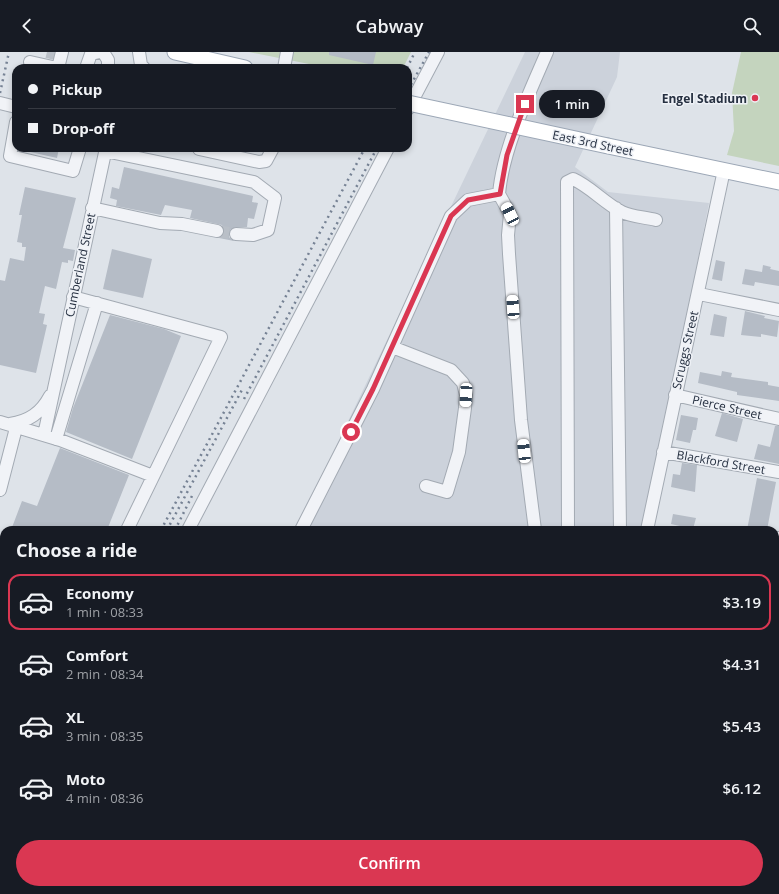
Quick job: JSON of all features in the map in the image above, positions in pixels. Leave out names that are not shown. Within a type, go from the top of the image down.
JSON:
[{"type":"main road","points":[[175,52],[228,64]]},
{"type":"main road","name":"East 3rd Street","points":[[412,104],[779,182]]},
{"type":"street","points":[[88,64],[95,52],[108,60],[108,64]]},
{"type":"street","points":[[139,52],[141,64]]},
{"type":"street","points":[[285,64],[287,52]]},
{"type":"street","points":[[412,101],[438,52]]},
{"type":"street","points":[[534,526],[521,420],[508,248],[510,214],[500,194],[507,155],[530,91],[547,52]]},
{"type":"street","points":[[58,64],[59,54]]},
{"type":"street","points":[[30,61],[42,64]]},
{"type":"street","points":[[0,103],[12,106]]},
{"type":"street","points":[[12,145],[10,156],[73,172],[79,152]]},
{"type":"street","points":[[52,167],[70,162],[73,152]]},
{"type":"street","name":"Cumberland Street","points":[[44,435],[104,152]]},
{"type":"street","points":[[119,152],[254,182],[266,190],[275,198],[268,230],[253,235],[236,234]]},
{"type":"street","points":[[213,152],[259,162],[266,162],[271,152]]},
{"type":"street","points":[[190,526],[386,152]]},
{"type":"street","name":"Scruggs Street","points":[[648,526],[675,395],[699,294],[724,170]]},
{"type":"street","points":[[568,526],[567,182],[573,179],[624,213],[656,220]]},
{"type":"street","points":[[303,526],[373,389],[451,216],[468,200],[500,194]]},
{"type":"street","points":[[92,208],[160,223],[182,224],[216,231]]},
{"type":"street","points":[[616,208],[620,526]]},
{"type":"street","points":[[699,294],[779,310]]},
{"type":"street","points":[[73,297],[221,337],[129,526]]},
{"type":"street","points":[[56,439],[97,303]]},
{"type":"street","points":[[392,347],[451,370],[463,384],[465,408],[459,452],[447,492],[426,486]]},
{"type":"street","name":"Cumberland Street","points":[[8,425],[26,421],[37,414],[45,406],[56,382]]},
{"type":"street","name":"Pierce Street","points":[[675,395],[779,419]]},
{"type":"street","points":[[0,490],[8,425],[56,439],[153,476]]},
{"type":"street","name":"Blackford Street","points":[[664,452],[779,472]]},
{"type":"shaded area","points":[[525,52],[620,52],[617,77],[575,167],[608,192],[709,203],[646,526],[298,526]]},
{"type":"green space","points":[[249,52],[411,52],[405,64],[309,64]]},
{"type":"green space","name":"Engel Stadium","points":[[741,52],[779,52],[779,166],[727,155],[734,131],[732,93]]},
{"type":"building","points":[[329,52],[376,52],[373,64],[329,55]]},
{"type":"building","points":[[30,152],[58,152],[57,158]]},
{"type":"building","points":[[124,167],[253,196],[252,202],[258,203],[254,219],[248,218],[247,227],[236,227],[230,230],[229,237],[234,241],[219,238],[224,232],[222,225],[190,218],[192,210],[165,205],[161,215],[116,206],[117,200],[110,198],[112,187],[119,189]]},
{"type":"building","points":[[25,187],[76,198],[63,248],[75,250],[73,261],[68,260],[68,263],[62,262],[56,289],[45,286],[39,313],[45,314],[43,324],[47,325],[36,373],[0,365],[0,280],[5,281],[10,258],[24,261],[26,247],[22,247],[22,243],[17,242],[22,215],[19,215]]},
{"type":"building","points":[[112,249],[152,259],[143,298],[103,289]]},
{"type":"building","points":[[716,260],[725,262],[722,281],[712,279]]},
{"type":"building","points":[[763,265],[771,267],[770,269],[779,271],[779,286],[755,282],[754,286],[742,284],[745,269],[762,272]]},
{"type":"building","points":[[745,311],[765,316],[764,318],[779,321],[777,337],[761,334],[761,337],[741,335]]},
{"type":"building","points":[[714,314],[727,317],[724,337],[710,335]]},
{"type":"building","points":[[110,315],[164,329],[181,336],[132,459],[66,432],[73,408]]},
{"type":"building","points":[[722,371],[732,373],[731,377],[768,382],[768,385],[779,387],[779,401],[737,395],[737,392],[698,383],[700,372],[721,376]]},
{"type":"building","points":[[722,413],[743,419],[737,442],[715,436]]},
{"type":"building","points":[[681,415],[698,418],[696,430],[693,430],[690,443],[676,440]]},
{"type":"building","points":[[775,426],[779,426],[779,464],[754,459],[758,444],[770,447]]},
{"type":"building","points":[[60,448],[129,475],[109,526],[13,526],[22,501],[37,506]]},
{"type":"building","points":[[682,463],[697,465],[695,492],[671,487],[673,474],[680,475]]},
{"type":"building","points":[[757,478],[776,482],[768,526],[748,526]]},
{"type":"building","points":[[673,514],[696,518],[694,526],[680,526],[671,524]]},
{"type":"tunnel","points":[[47,52],[55,54]]},
{"type":"tunnel","points":[[217,231],[236,234]]},
{"type":"railway","points":[[0,93],[9,52]]},
{"type":"railway","points":[[409,64],[415,52]]},
{"type":"railway","points":[[412,83],[429,52]]},
{"type":"railway","points":[[163,526],[363,152]]},
{"type":"railway","points":[[244,399],[375,152]]},
{"type":"railway","points":[[169,526],[243,388]]},
{"type":"railway","points":[[177,526],[193,494]]},
{"type":"place","name":"Engel Stadium","points":[[755,98]]},
{"type":"route","points":[[351,432],[373,389],[451,216],[468,200],[500,194],[500,187],[507,155],[525,104]]}]
